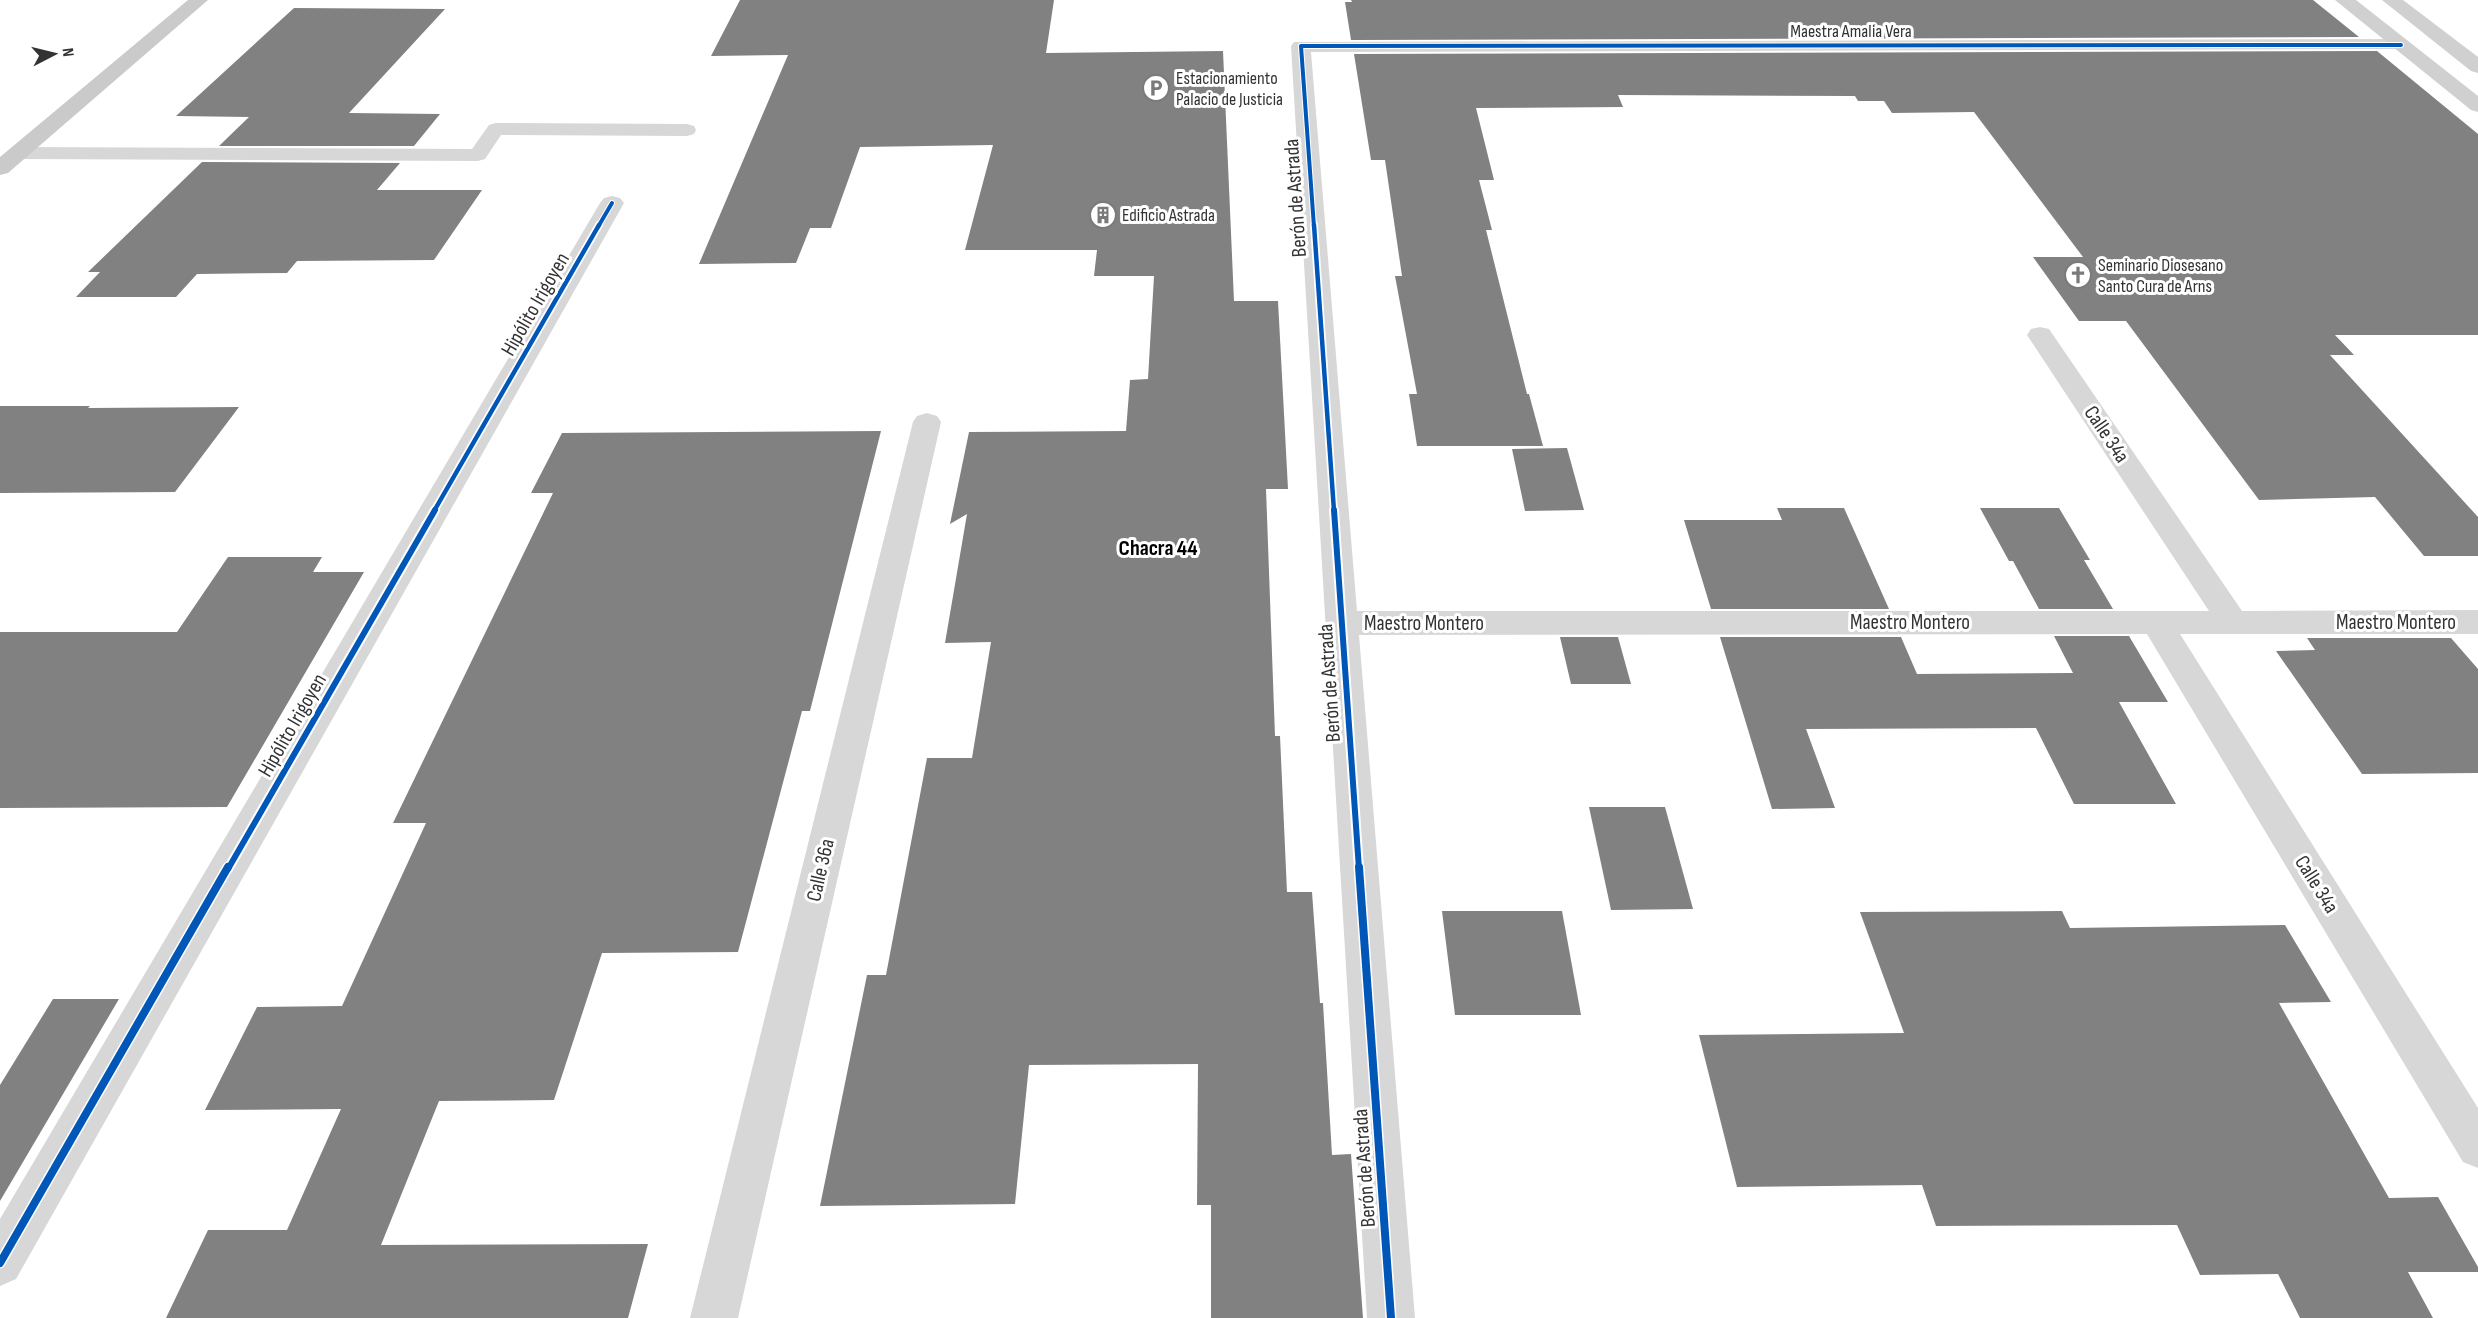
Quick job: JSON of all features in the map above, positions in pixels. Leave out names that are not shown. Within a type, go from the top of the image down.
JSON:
[{"type":"main road","points":[[0,168],[198,0]]},
{"type":"main road","points":[[2344,0],[2478,106]]},
{"type":"main road","points":[[2391,0],[2478,67]]},
{"type":"street","name":"Maestra Amalia Vera","points":[[1301,46],[2401,45]]},
{"type":"street","name":"Berón de Astrada","points":[[1301,46],[1391,1318]]},
{"type":"street","name":"Hipólito Irigoyen","points":[[0,1263],[612,203]]},
{"type":"street","name":"Calle 34a","points":[[2040,335],[2233,622]]},
{"type":"street","name":"Calle 36a","points":[[714,1318],[927,422]]},
{"type":"street","name":"Calle 34a","points":[[2156,622],[2478,1147]]},
{"type":"street","name":"Maestro Montero","points":[[1342,623],[2478,622]]},
{"type":"lane","points":[[18,153],[478,155],[496,129],[687,130]]},
{"type":"building","points":[[740,0],[1054,0],[1046,53],[1223,51],[1234,301],[1278,301],[1288,489],[1266,489],[1275,736],[1280,736],[1287,892],[1312,892],[1320,1003],[1323,1003],[1332,1155],[1351,1154],[1363,1318],[1211,1318],[1211,1205],[1197,1205],[1198,1064],[1029,1065],[1015,1204],[820,1206],[867,975],[886,975],[927,758],[972,758],[991,642],[945,643],[967,514],[950,524],[969,432],[1126,431],[1130,380],[1148,379],[1154,276],[1094,276],[1097,250],[965,250],[993,145],[860,147],[831,228],[810,228],[796,263],[699,264],[788,55],[711,56]]},
{"type":"building","points":[[1351,0],[2313,0],[2359,37],[1351,40],[1345,2],[1352,2]]},
{"type":"building","points":[[294,8],[445,9],[349,113],[440,114],[414,146],[219,146],[249,117],[176,116]]},
{"type":"building","points":[[2377,51],[2478,134],[2478,335],[2335,335],[2354,355],[2330,355],[2478,517],[2478,556],[2424,556],[2375,497],[2259,500],[2126,321],[2079,321],[2033,257],[2083,257],[1974,112],[1892,113],[1884,101],[1858,101],[1855,96],[1618,95],[1623,107],[1476,108],[1494,180],[1479,180],[1492,230],[1486,230],[1527,394],[1529,394],[1543,446],[1417,446],[1409,394],[1417,394],[1395,276],[1402,276],[1385,160],[1371,160],[1354,54]]},
{"type":"building","points":[[202,162],[400,163],[377,190],[482,190],[434,260],[297,261],[287,273],[197,274],[176,297],[76,297],[100,272],[88,272]]},
{"type":"building","points":[[0,406],[239,407],[175,492],[0,493]]},
{"type":"building","points":[[881,431],[810,711],[802,711],[738,952],[602,953],[554,1100],[439,1101],[381,1245],[648,1244],[628,1318],[166,1318],[208,1230],[287,1230],[341,1109],[205,1110],[257,1007],[342,1006],[426,823],[393,823],[553,493],[531,493],[562,433]]},
{"type":"building","points":[[1567,448],[1584,510],[1525,511],[1512,449]]},
{"type":"building","points":[[1777,508],[1844,508],[1889,609],[1711,609],[1684,520],[1782,520]]},
{"type":"building","points":[[1980,508],[2059,508],[2090,560],[2084,560],[2113,609],[2039,609]]},
{"type":"building","points":[[228,557],[322,557],[313,572],[364,572],[227,807],[0,808],[0,632],[177,632]]},
{"type":"building","points":[[2054,636],[2129,636],[2168,702],[2119,702],[2176,804],[2074,804],[2036,728],[1806,729],[1835,808],[1772,809],[1720,637],[1901,637],[1917,674],[2073,673]]},
{"type":"building","points":[[1560,637],[1618,637],[1631,684],[1571,684]]},
{"type":"building","points":[[2307,638],[2451,638],[2478,669],[2478,773],[2362,774],[2276,651],[2315,650]]},
{"type":"building","points":[[1589,807],[1665,807],[1693,909],[1611,910]]},
{"type":"building","points":[[1442,911],[1562,911],[1581,1015],[1455,1015]]},
{"type":"building","points":[[2062,911],[2070,928],[2285,925],[2331,1002],[2279,1003],[2389,1198],[2438,1197],[2478,1267],[2478,1272],[2408,1272],[2433,1318],[2300,1318],[2278,1274],[2200,1275],[2177,1225],[1936,1226],[1922,1185],[1737,1187],[1699,1035],[1904,1033],[1860,912]]},
{"type":"building","points":[[53,999],[119,999],[0,1201],[0,1085]]},
{"type":"cycle path","points":[[1391,1318],[1301,46],[2401,45]]},
{"type":"cycle path","points":[[0,1263],[612,203]]},
{"type":"place","name":"Estacionamiento Palacio de Justicia","points":[[1156,88]]},
{"type":"place","name":"Edificio Astrada","points":[[1103,215]]},
{"type":"place","name":"Seminario Diosesano Santo Cura de Arns","points":[[2078,275]]},
{"type":"district","name":"Chacra 44","points":[[1158,547]]}]
